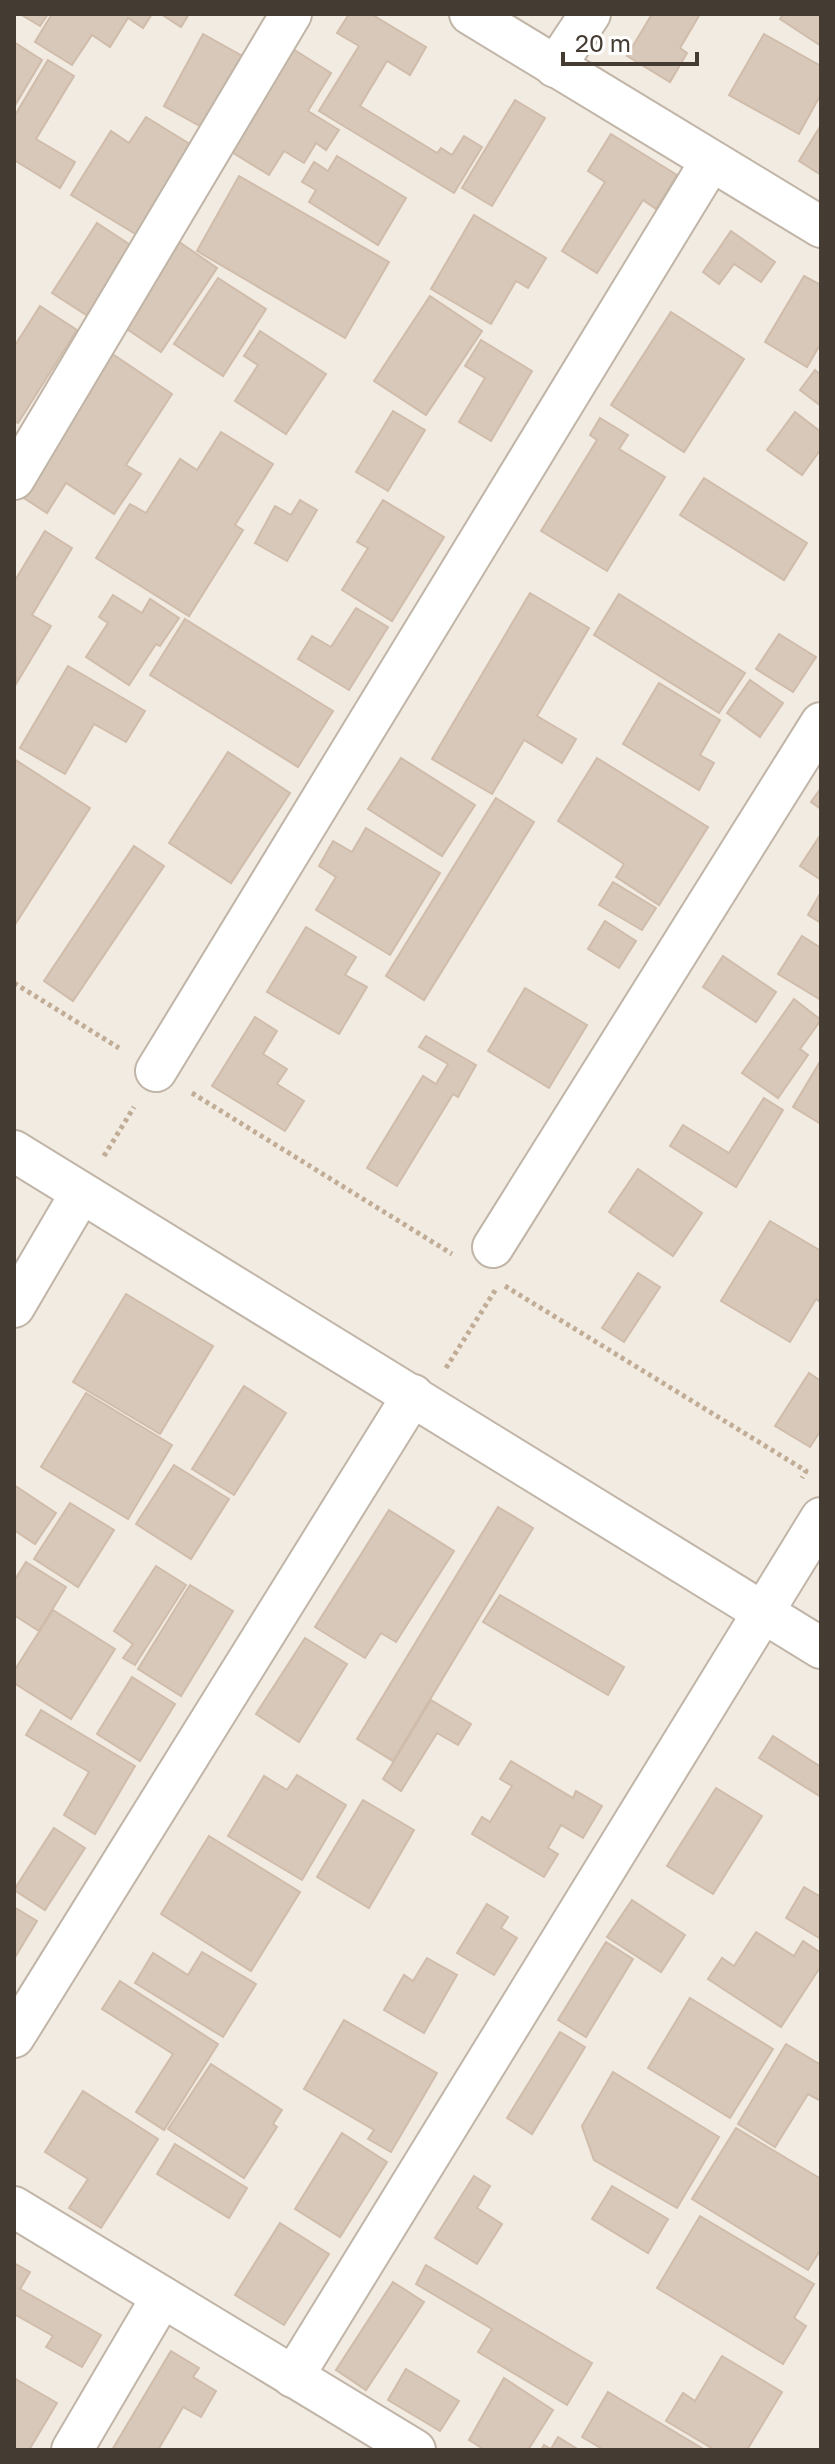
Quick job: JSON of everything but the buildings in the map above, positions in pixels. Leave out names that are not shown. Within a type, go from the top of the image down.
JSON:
[{"type":"street","points":[[14,479],[291,14]]},
{"type":"street","points":[[470,14],[821,227]]},
{"type":"street","points":[[555,67],[590,14]]},
{"type":"street","points":[[156,1071],[711,161]]},
{"type":"street","points":[[477,1252],[821,723]]},
{"type":"street","points":[[14,1151],[91,1177],[413,1395],[821,1648]]},
{"type":"street","points":[[14,1307],[91,1177]]},
{"type":"street","points":[[14,2037],[413,1395]]},
{"type":"street","points":[[293,2377],[821,1518]]},
{"type":"street","points":[[14,2207],[415,2450]]},
{"type":"street","points":[[72,2450],[162,2297]]},
{"type":"path","points":[[14,983],[156,1071],[477,1252]]},
{"type":"path","points":[[91,1177],[156,1071]]},
{"type":"path","points":[[446,1369],[500,1283],[806,1471],[799,1484]]}]
